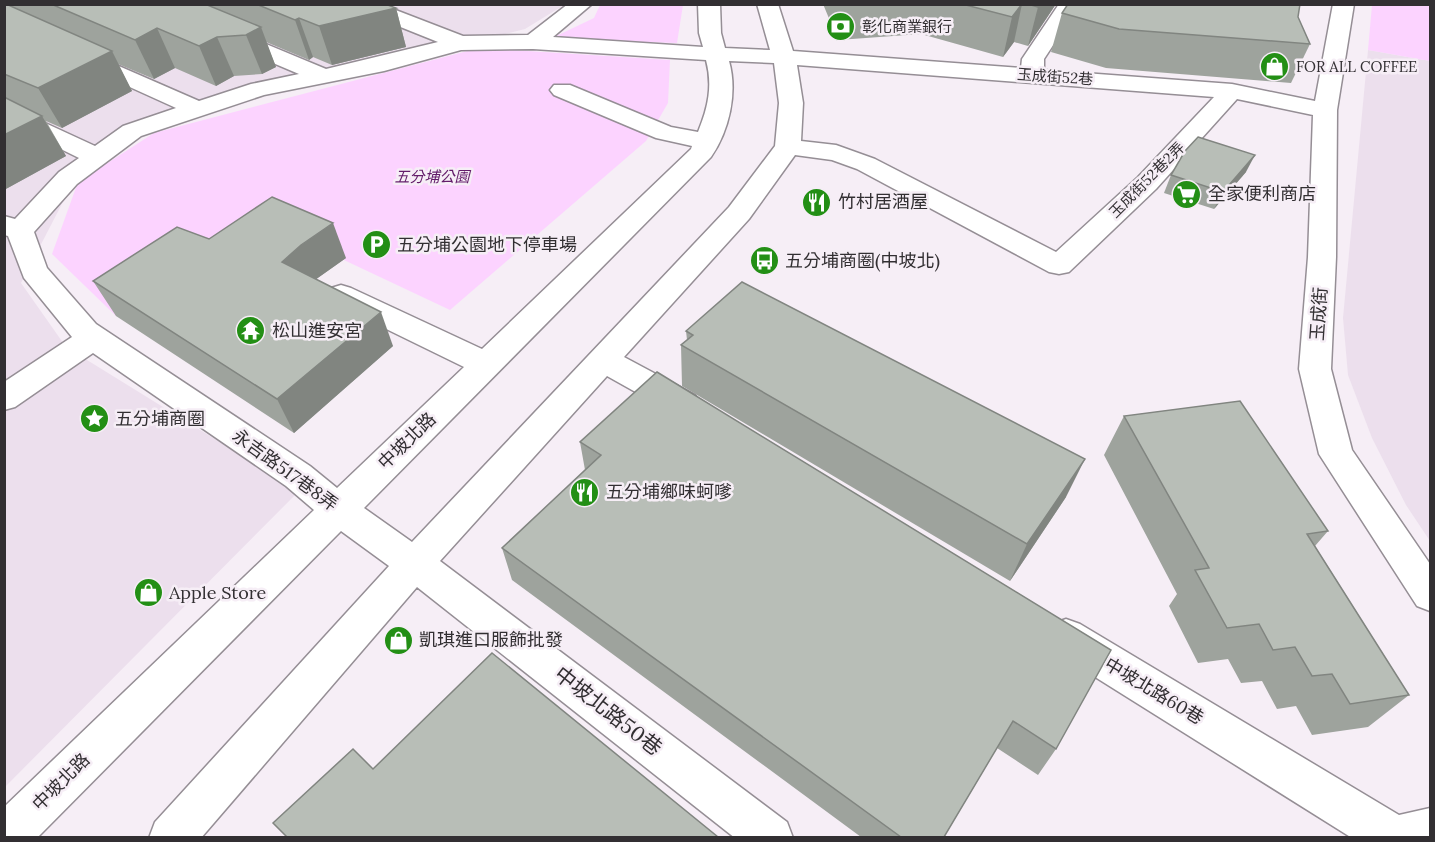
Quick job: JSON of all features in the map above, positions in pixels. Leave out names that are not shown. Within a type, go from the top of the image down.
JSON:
[{"type":"street","points":[[150,4],[324,76]]},
{"type":"street","points":[[360,4],[460,44]]},
{"type":"street","points":[[534,42],[582,4]]},
{"type":"street","name":"中坡北路","points":[[8,828],[686,171],[708,141],[719,111],[722,77],[710,33],[709,4]]},
{"type":"street","points":[[176,836],[415,564],[739,213],[789,147],[791,103],[784,57],[766,4]]},
{"type":"street","points":[[1032,75],[1033,59],[1070,4]]},
{"type":"street","name":"玉成街","points":[[1344,4],[1325,110],[1322,257],[1315,369],[1336,454],[1431,594]]},
{"type":"street","points":[[4,22],[197,109]]},
{"type":"street","name":"玉成街52巷","points":[[460,44],[534,42],[1032,75],[1232,91],[1325,110]]},
{"type":"street","points":[[12,228],[68,178],[132,132],[259,89],[384,64],[460,44]]},
{"type":"street","points":[[562,90],[665,134],[708,141]]},
{"type":"street","name":"玉成街52巷2弄","points":[[789,147],[836,153],[866,164],[1059,264],[1147,183],[1232,91]]},
{"type":"street","points":[[4,111],[96,156]]},
{"type":"street","name":"永吉路517巷8弄","points":[[12,228],[34,271],[85,332],[298,476],[338,509],[415,564]]},
{"type":"street","points":[[327,288],[486,364]]},
{"type":"street","points":[[4,398],[93,338]]},
{"type":"street","points":[[604,360],[709,419]]},
{"type":"street","name":"中坡北路50巷","points":[[415,564],[771,837]]},
{"type":"street","name":"中坡北路60巷","points":[[1036,619],[1396,837]]},
{"type":"street","points":[[1396,837],[1431,830]]},
{"type":"shaded area","name":"五分埔商圈","points":[[5,5],[564,5],[525,29],[263,93],[149,131],[80,169],[21,283],[66,347],[299,491],[5,787]]},
{"type":"shaded area","points":[[1368,50],[1430,61],[1430,541],[1406,505],[1372,438],[1348,375],[1343,318]]},
{"type":"green space","points":[[600,5],[683,5],[677,43],[550,39],[594,18]]},
{"type":"green space","points":[[1372,5],[1430,5],[1430,61],[1368,50]]},
{"type":"green space","name":"五分埔公園","points":[[479,48],[670,60],[668,103],[646,141],[450,310],[259,220],[116,316],[52,254],[78,182],[154,133]]},
{"type":"building","points":[[4,4],[112,51],[38,88],[4,74]]},
{"type":"building","points":[[51,4],[205,4],[261,27],[246,35],[217,37],[199,46],[157,28],[135,40]]},
{"type":"building","points":[[256,4],[385,4],[396,8],[319,26],[299,18],[295,20]]},
{"type":"building","points":[[962,4],[1022,4],[1012,17]]},
{"type":"building","points":[[1068,4],[1300,4],[1298,17],[1310,44],[1119,29],[1062,13]]},
{"type":"building","points":[[4,97],[42,116],[4,135]]},
{"type":"building","points":[[1198,137],[1255,155],[1223,192],[1171,175],[1185,151]]},
{"type":"building","name":"松山進安宮","points":[[272,197],[333,223],[301,245],[282,262],[381,312],[277,399],[93,281],[177,227],[209,239]]},
{"type":"building","points":[[742,282],[1085,459],[1027,544],[681,345],[693,335],[686,331]]},
{"type":"building","points":[[657,372],[1111,650],[1056,749],[1013,721],[944,837],[901,837],[502,548],[601,455],[580,442]]},
{"type":"building","points":[[1240,401],[1328,531],[1307,534],[1409,695],[1350,704],[1332,674],[1312,676],[1295,647],[1273,650],[1259,624],[1227,628],[1195,570],[1209,568],[1124,416]]},
{"type":"building","points":[[492,653],[718,837],[287,837],[273,823],[353,749],[373,769]]},
{"type":"place","name":"彰化商業銀行","points":[[841,27]]},
{"type":"place","name":"FOR ALL COFFEE","points":[[1275,67]]},
{"type":"place","name":"全家便利商店","points":[[1187,194]]},
{"type":"place","name":"竹村居酒屋","points":[[817,202]]},
{"type":"place","name":"五分埔公園地下停車場","points":[[376,245]]},
{"type":"place","name":"五分埔商圈(中坡北)","points":[[764,261]]},
{"type":"place","name":"松山進安宮","points":[[251,331]]},
{"type":"place","name":"五分埔商圈","points":[[94,419]]},
{"type":"place","name":"五分埔鄉味蚵嗲","points":[[585,492]]},
{"type":"place","name":"Apple Store","points":[[148,593]]},
{"type":"place","name":"凱琪進口服飾批發","points":[[398,640]]}]
